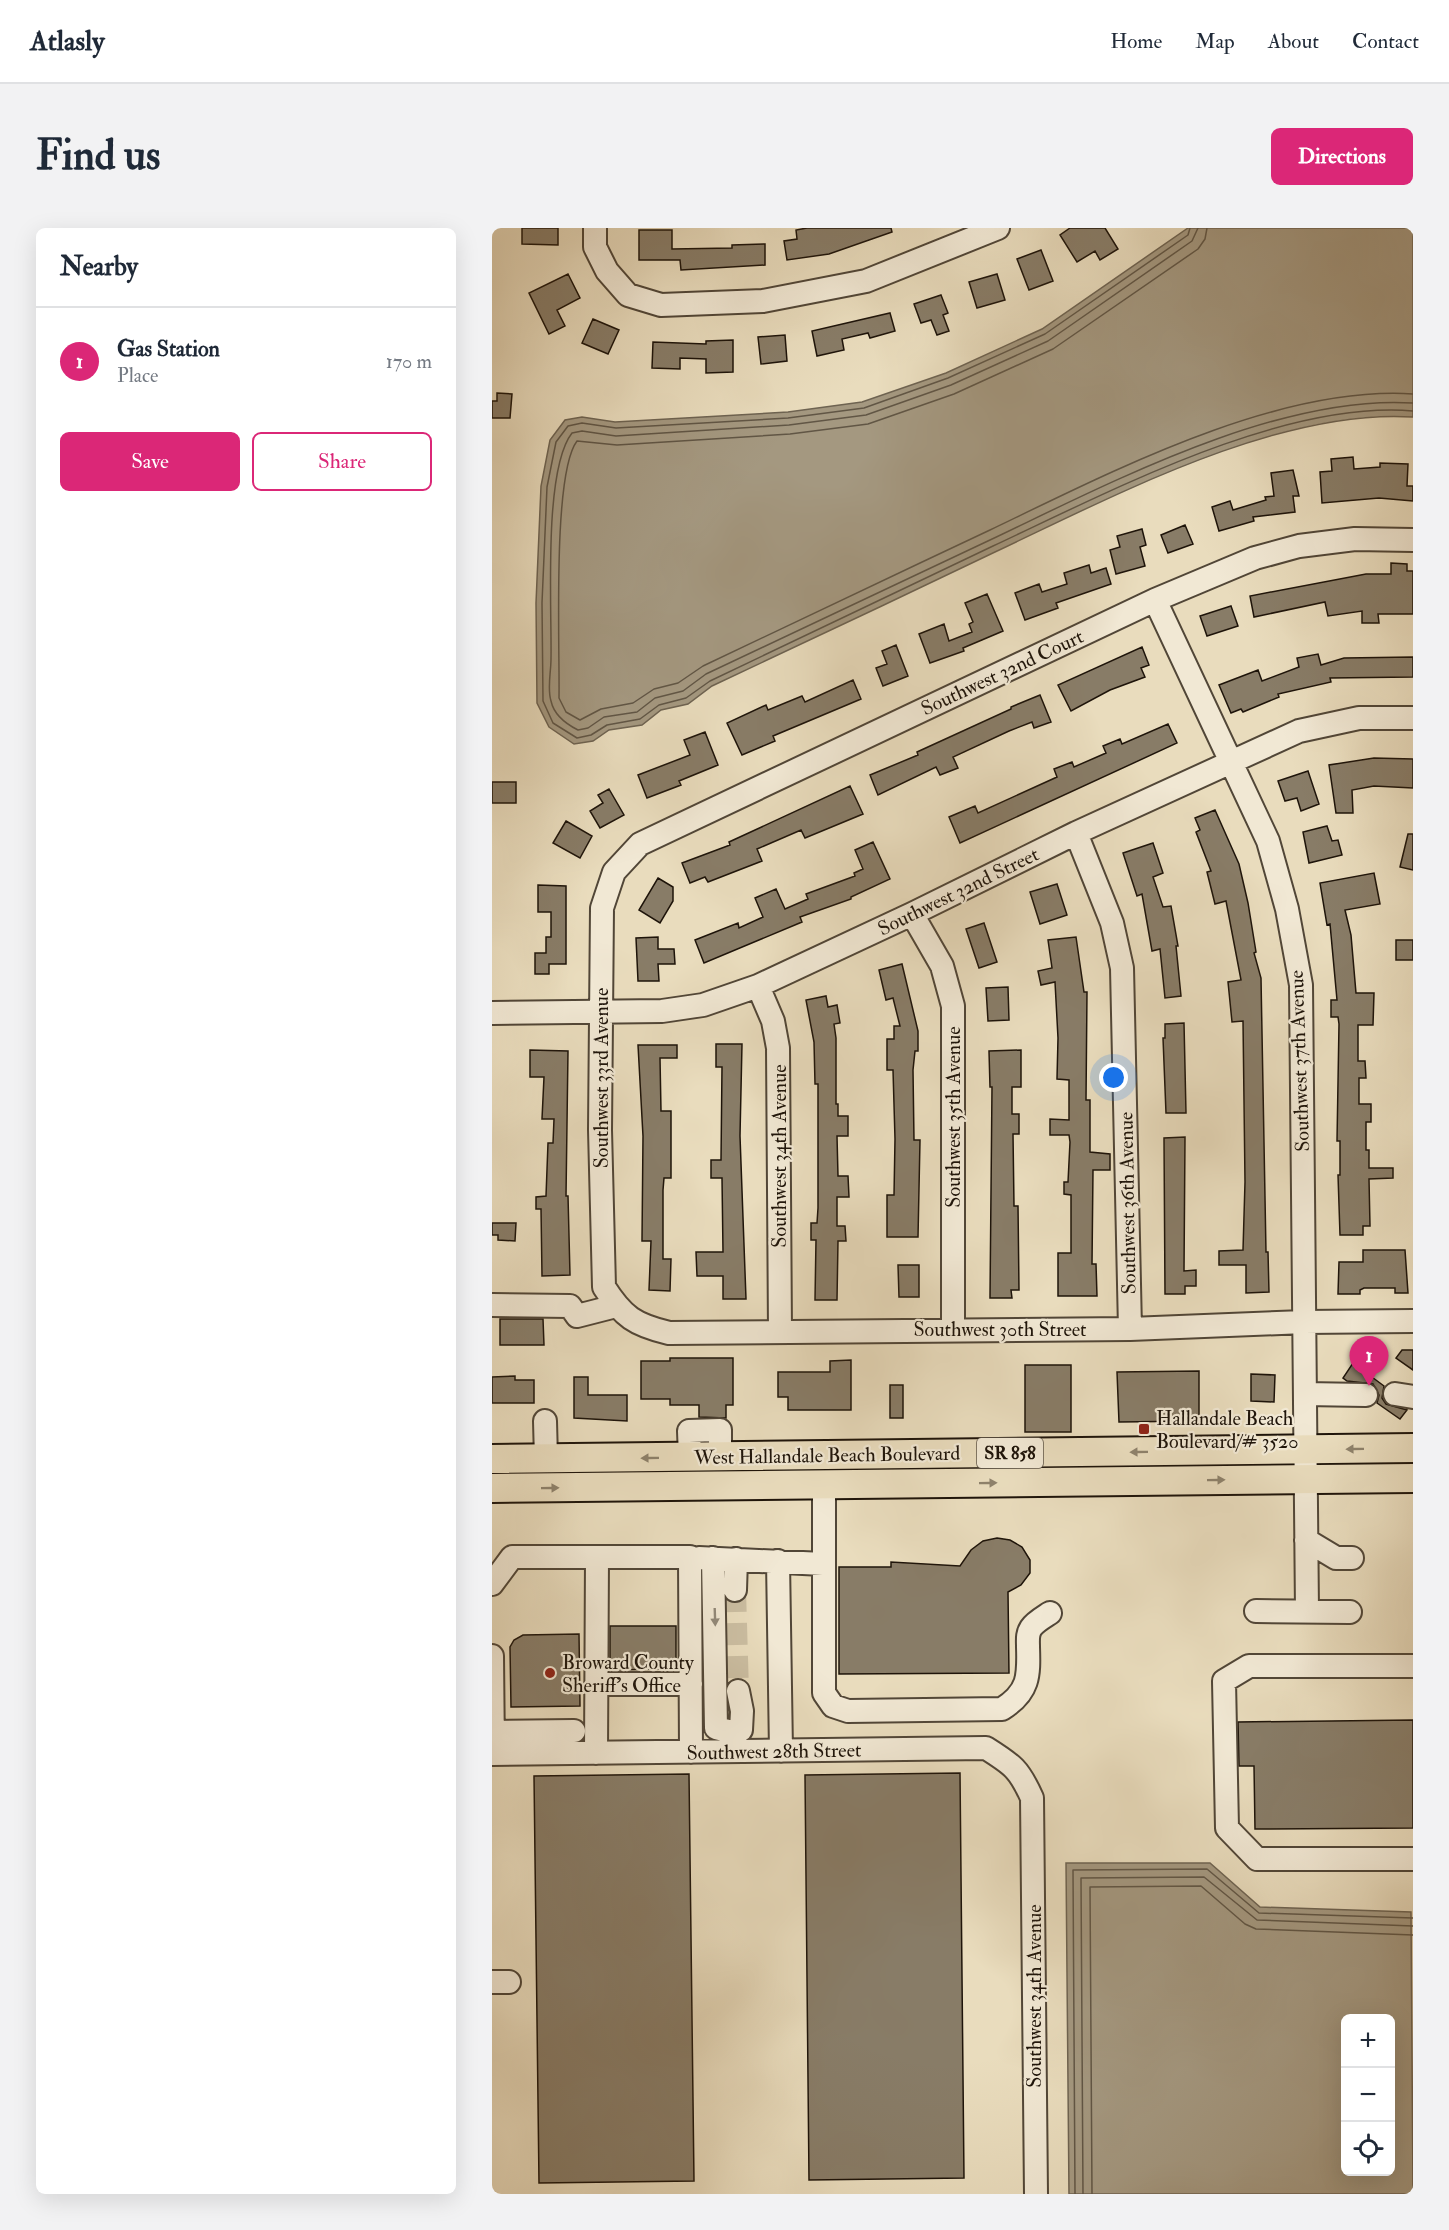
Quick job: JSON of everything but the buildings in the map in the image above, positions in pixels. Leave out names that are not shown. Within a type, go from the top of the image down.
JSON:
[{"type":"main road","name":"West Hallandale Beach Boulevard","points":[[492,1460],[1413,1448]]},
{"type":"main road","points":[[824,1485],[862,1467],[966,1466],[995,1453]]},
{"type":"main road","points":[[661,1486],[692,1473],[793,1472],[821,1455]]},
{"type":"main road","name":"West Hallandale Beach Boulevard","points":[[492,1488],[1413,1478]]},
{"type":"street","points":[[595,228],[595,247],[607,271],[628,295],[662,305],[763,301],[866,281],[998,228]]},
{"type":"street","name":"Southwest 32nd Court","points":[[614,872],[640,844],[1155,600],[1255,558],[1299,546],[1355,539],[1413,540]]},
{"type":"street","name":"Southwest 37th Avenue","points":[[1155,600],[1268,841],[1287,909],[1301,985],[1307,1611]]},
{"type":"street","name":"Southwest 32nd Street","points":[[492,1013],[662,1011],[703,1005],[758,986],[912,915],[1076,833],[1299,731],[1359,718],[1413,718]]},
{"type":"street","name":"Southwest 36th Avenue","points":[[1076,833],[1112,923],[1122,968],[1130,1329]]},
{"type":"street","name":"Southwest 33rd Avenue","points":[[610,1297],[599,1011],[602,908],[614,872]]},
{"type":"street","name":"Southwest 35th Avenue","points":[[912,915],[942,966],[953,1006],[953,1329]]},
{"type":"street","name":"Southwest 34th Avenue","points":[[758,986],[773,1021],[778,1048],[780,1330]]},
{"type":"street","points":[[492,1305],[570,1306],[577,1316],[610,1297]]},
{"type":"street","name":"Southwest 30th Street","points":[[610,1297],[633,1322],[669,1333],[780,1330],[1130,1329],[1304,1322],[1413,1321]]},
{"type":"street","points":[[1305,1394],[1366,1395]]},
{"type":"street","points":[[545,1421],[546,1459]]},
{"type":"street","points":[[824,1485],[824,1693],[833,1706],[848,1711],[1002,1708],[1017,1700],[1025,1688],[1029,1667],[1028,1636],[1032,1626],[1050,1613]]},
{"type":"street","points":[[1306,1540],[1336,1558],[1352,1558]]},
{"type":"street","points":[[492,1584],[513,1557],[690,1557],[823,1564]]},
{"type":"street","points":[[596,1753],[597,1557]]},
{"type":"street","points":[[690,1557],[691,1752]]},
{"type":"street","points":[[713,1558],[716,1728],[728,1731],[741,1730],[739,1698],[780,1704]]},
{"type":"street","points":[[735,1590],[736,1559]]},
{"type":"street","points":[[778,1561],[781,1750]]},
{"type":"street","points":[[1256,1611],[1350,1612]]},
{"type":"street","points":[[492,1656],[493,1746],[574,1731]]},
{"type":"street","points":[[1413,1666],[1250,1666],[1224,1681],[1227,1828],[1257,1859],[1413,1859]]},
{"type":"street","points":[[596,1684],[691,1684]]},
{"type":"street","points":[[926,1710],[927,1749]]},
{"type":"street","name":"Southwest 28th Street","points":[[493,1746],[596,1753],[986,1748],[1022,1774],[1032,1798]]},
{"type":"street","name":"Southwest 34th Avenue","points":[[1032,1798],[1036,2194]]},
{"type":"water","points":[[1188,228],[1413,228],[1413,417],[1361,418],[1308,426],[1253,441],[1198,460],[1092,506],[712,686],[688,704],[661,710],[642,725],[609,730],[593,741],[574,744],[549,727],[537,703],[536,603],[541,486],[550,440],[565,420],[582,417],[615,422],[788,412],[862,402],[946,373],[1042,329]]},
{"type":"water","points":[[1066,1863],[1210,1863],[1260,1907],[1411,1912],[1413,2194],[1069,2194]]},
{"type":"tunnel","points":[[735,1590],[738,1691]]},
{"type":"place","name":"Gas Station","points":[[1369,1386]]},
{"type":"place","name":"Hallandale Beach Boulevard/# 3520","points":[[1144,1429]]},
{"type":"place","name":"Broward County Sheriff's Office","points":[[550,1673]]}]
